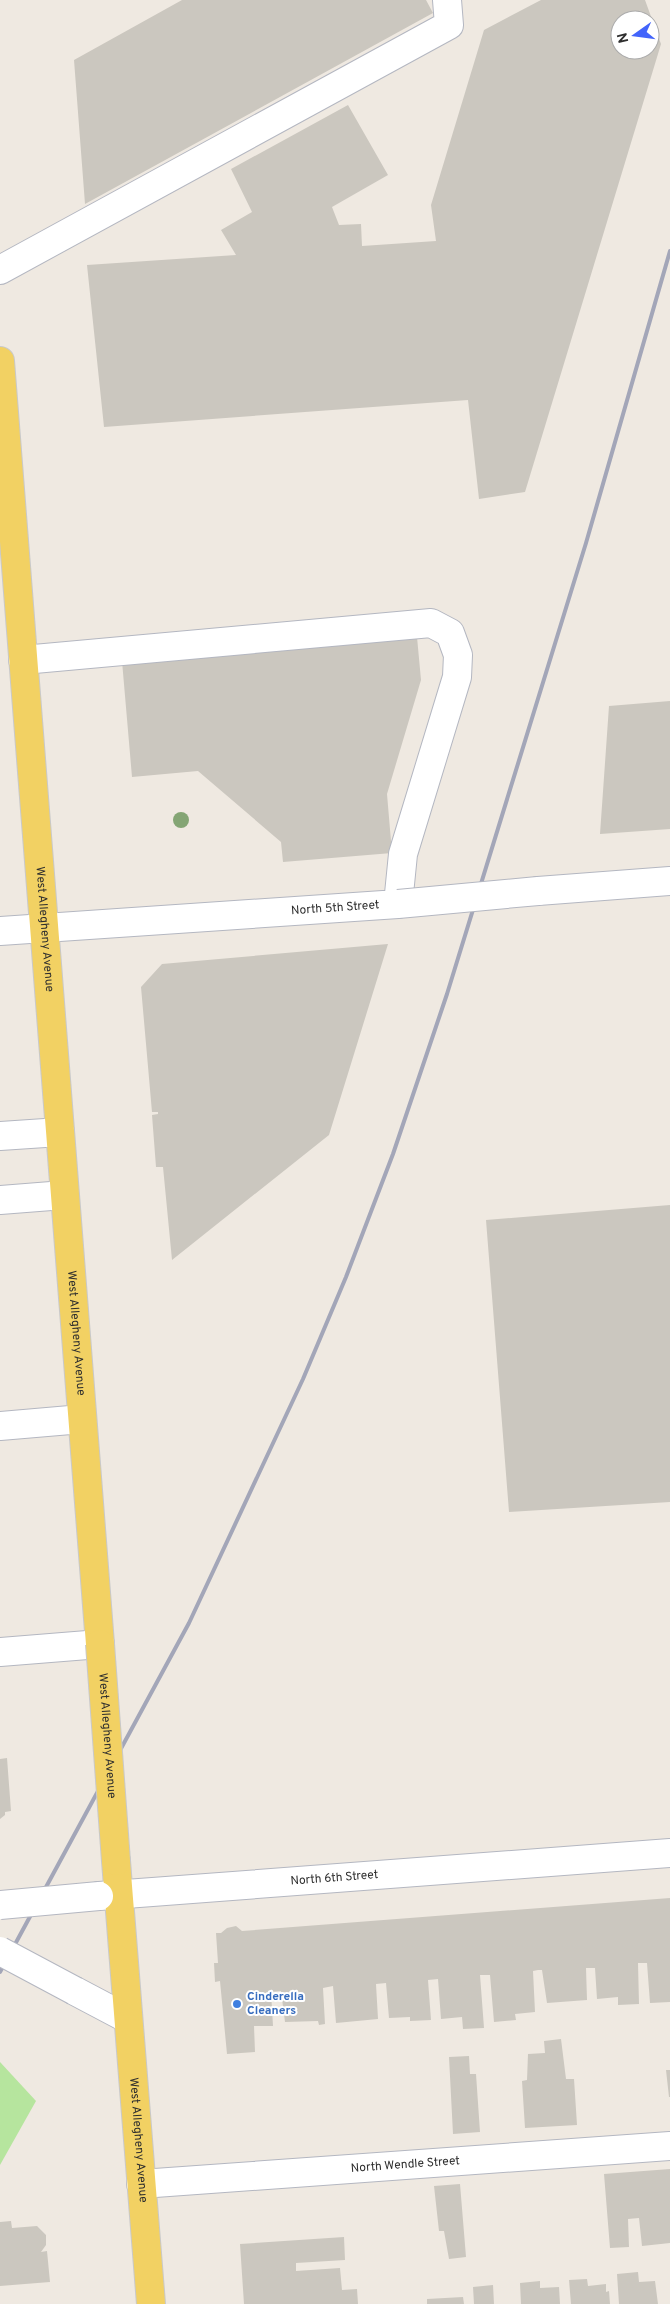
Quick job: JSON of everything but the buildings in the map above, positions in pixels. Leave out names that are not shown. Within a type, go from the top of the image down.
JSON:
[{"type":"main road","name":"West Allegheny Avenue","points":[[0,361],[116,1861],[109,1895],[128,2019],[151,2304]]},
{"type":"street","points":[[0,270],[449,25],[447,0]]},
{"type":"street","points":[[23,660],[431,623],[450,633],[458,655],[458,677],[403,854],[398,904]]},
{"type":"street","name":"North 5th Street","points":[[0,931],[398,904],[670,881]]},
{"type":"street","points":[[0,1136],[60,1132]]},
{"type":"street","points":[[0,1200],[64,1195]]},
{"type":"street","points":[[0,1426],[82,1419]]},
{"type":"street","points":[[0,1652],[100,1644]]},
{"type":"street","name":"North 6th Street","points":[[0,1904],[670,1853]]},
{"type":"street","points":[[0,1951],[128,2019]]},
{"type":"street","name":"North Wendle Street","points":[[141,2184],[670,2146]]},
{"type":"green space","points":[[0,2062],[36,2101],[0,2165]]},
{"type":"railway","points":[[0,1972],[189,1623],[303,1379],[346,1277],[393,1154],[447,994],[586,543],[670,251]]},
{"type":"place","name":"Cinderella Cleaners","points":[[237,2004]]}]
